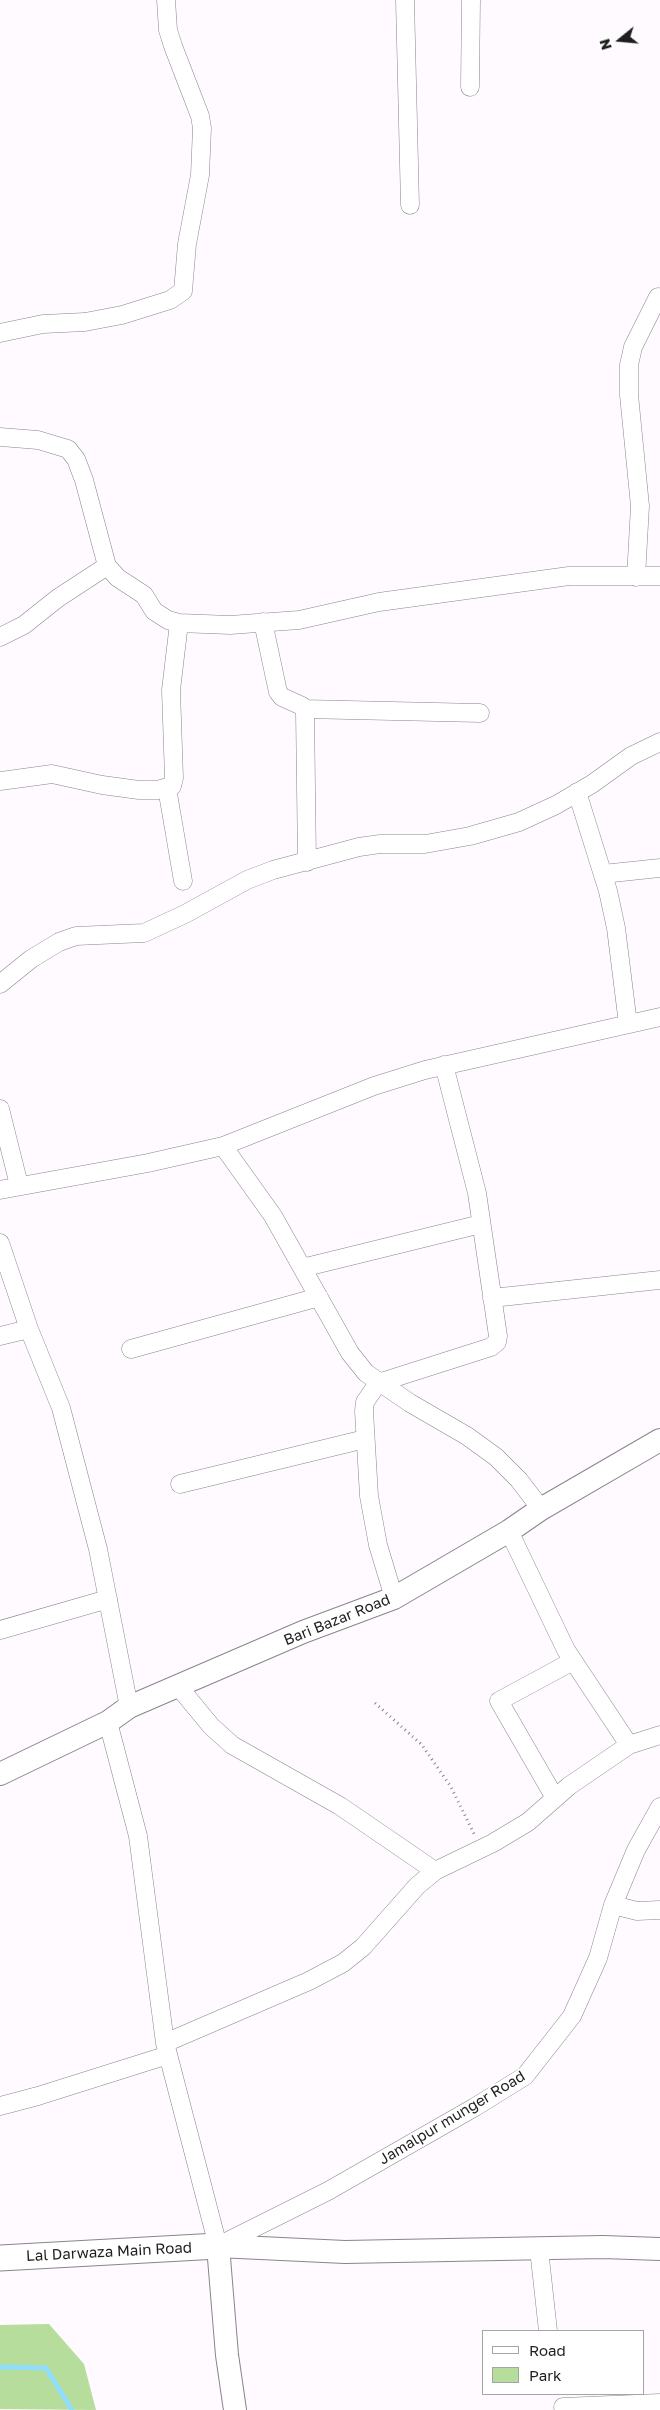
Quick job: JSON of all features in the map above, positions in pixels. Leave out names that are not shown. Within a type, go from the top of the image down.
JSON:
[{"type":"main road","name":"Lal Darwaza Main Road","points":[[0,2258],[218,2246]]},
{"type":"street","points":[[0,333],[43,324],[85,322],[122,315],[170,300],[183,291],[187,244],[200,175],[202,128],[200,116],[172,46],[168,30],[166,0]]},
{"type":"street","points":[[405,0],[410,206]]},
{"type":"street","points":[[470,86],[471,0]]},
{"type":"street","points":[[636,577],[640,506],[629,395],[629,365],[633,347],[658,297]]},
{"type":"street","points":[[0,437],[38,440],[68,449],[76,459],[84,480],[107,566],[118,578],[144,595],[154,611],[168,620],[180,623],[230,625],[299,620],[380,602],[569,576],[660,576]]},
{"type":"street","points":[[0,638],[24,625],[58,598],[107,566]]},
{"type":"street","points":[[263,622],[278,692],[282,697],[298,704],[304,709],[480,713]]},
{"type":"street","points":[[0,781],[52,774],[118,788],[150,790],[167,788],[174,782],[171,690],[180,623]]},
{"type":"street","points":[[304,709],[307,862]]},
{"type":"street","points":[[0,984],[31,958],[59,942],[76,936],[144,933],[185,914],[247,880],[273,870],[359,847],[380,844],[425,844],[470,836],[519,822],[578,792],[631,756],[660,742]]},
{"type":"street","points":[[167,788],[183,881]]},
{"type":"street","points":[[578,792],[603,874],[616,928],[628,1024]]},
{"type":"street","points":[[603,874],[660,868]]},
{"type":"street","points":[[0,1190],[19,1185],[148,1163],[223,1146],[374,1086],[444,1065],[660,1017]]},
{"type":"street","points":[[394,1598],[373,1524],[365,1439],[365,1402],[378,1383],[495,1345],[498,1336],[477,1193],[444,1065]]},
{"type":"street","points":[[0,1109],[19,1185]]},
{"type":"street","points":[[223,1146],[272,1216],[350,1353],[366,1373],[378,1383],[466,1436],[496,1457],[520,1480],[541,1509]]},
{"type":"street","points":[[302,1268],[481,1224]]},
{"type":"street","points":[[0,1244],[29,1329],[61,1408],[98,1549],[128,1707]]},
{"type":"street","points":[[492,1298],[660,1280]]},
{"type":"street","points":[[131,1349],[319,1297]]},
{"type":"street","points":[[0,1336],[29,1329]]},
{"type":"street","points":[[180,1484],[365,1439]]},
{"type":"street","name":"Bari Bazar Road","points":[[0,1774],[108,1722],[128,1707],[303,1632],[394,1598],[509,1532],[541,1509],[660,1440]]},
{"type":"street","points":[[509,1532],[573,1661],[629,1745]]},
{"type":"street","points":[[0,1630],[108,1599]]},
{"type":"street","points":[[555,1798],[499,1701],[573,1661]]},
{"type":"street","points":[[178,1686],[211,1726],[232,1745],[251,1758],[340,1806],[435,1871]]},
{"type":"street","points":[[108,1722],[138,1836],[166,2049],[218,2246],[227,2355],[234,2410]]},
{"type":"street","points":[[0,2106],[38,2096],[166,2049],[343,1963],[363,1947],[417,1886],[435,1871],[528,1822],[569,1786],[629,1745],[660,1735]]},
{"type":"street","name":"Jamalpur munger Road","points":[[218,2246],[328,2191],[460,2116],[525,2076],[572,2016],[598,1958],[613,1905],[636,1850],[660,1807]]},
{"type":"street","points":[[613,1905],[637,1911],[660,1910]]},
{"type":"street","points":[[218,2246],[345,2252],[603,2247],[660,2249]]},
{"type":"street","points":[[539,2249],[548,2330]]},
{"type":"street","points":[[562,2403],[660,2403]]},
{"type":"path","points":[[375,1704],[422,1745],[451,1786],[480,1848]]},
{"type":"green space","points":[[49,2324],[84,2364],[96,2410],[0,2409],[0,2325]]},
{"type":"waterway","points":[[0,2367],[46,2368],[72,2410]]}]
